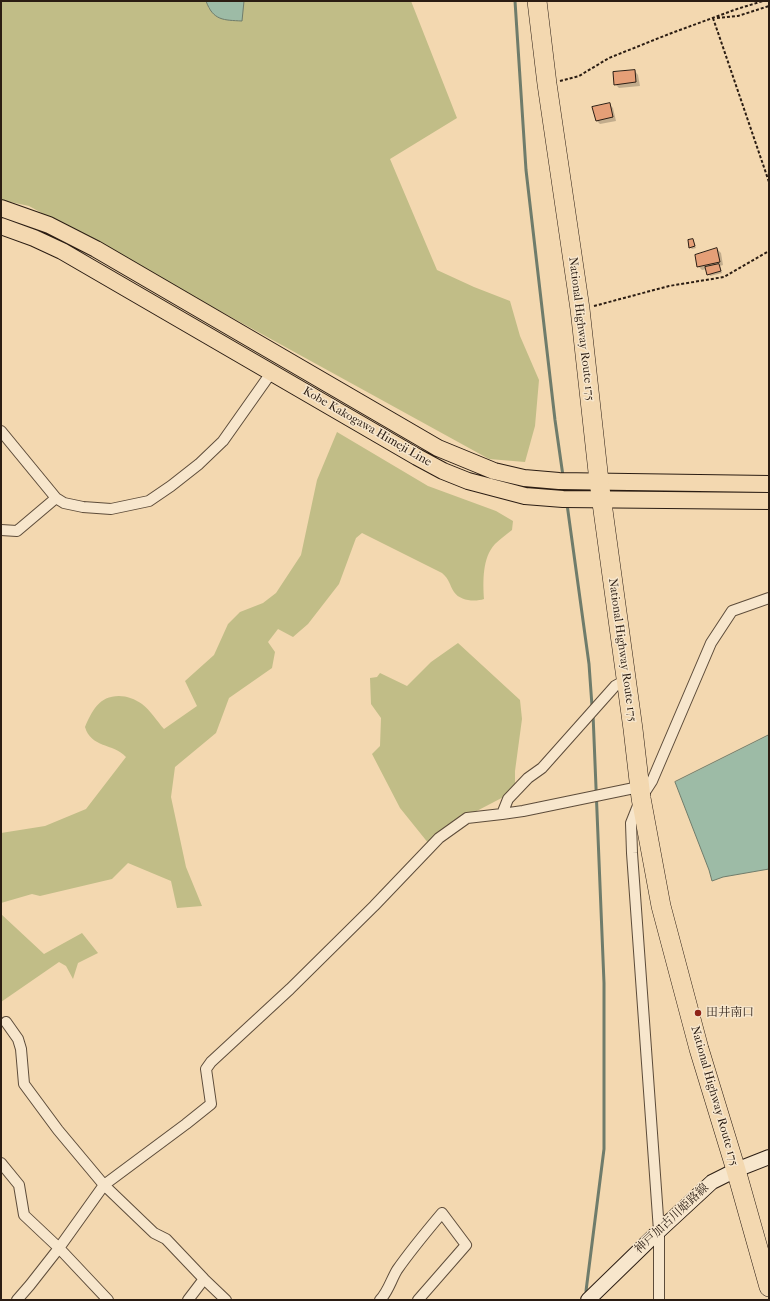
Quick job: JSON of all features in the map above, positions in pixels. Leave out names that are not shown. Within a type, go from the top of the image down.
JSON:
[{"type":"highway","name":"National Highway Route 175","points":[[537,1],[580,309],[600,490],[640,793],[661,906],[700,1049],[769,1287]]},
{"type":"main road","name":"Kobe Kakogawa Himeji Line","points":[[1,208],[49,225],[96,249],[438,448],[494,471],[524,478],[559,481],[600,490],[769,501]]},
{"type":"main road","name":"Kobe Kakogawa Himeji Line","points":[[1,226],[22,233],[62,251],[417,457],[468,481],[525,496],[563,499],[600,490],[769,484]]},
{"type":"street","points":[[1,431],[56,498],[64,503],[83,507],[111,509],[149,501],[199,464],[223,441],[271,373]]},
{"type":"street","points":[[1,530],[17,531],[56,498]]},
{"type":"street","points":[[659,1300],[659,1231],[631,823],[640,793],[652,782],[711,643],[732,611],[769,598]]},
{"type":"street","points":[[502,814],[508,800],[528,778],[542,768],[615,686],[626,680]]},
{"type":"street","points":[[17,1300],[59,1248],[104,1185],[211,1104],[206,1069],[211,1062],[290,989],[374,906],[439,838],[467,818],[640,793]]},
{"type":"street","points":[[6,1022],[18,1039],[21,1049],[24,1084],[58,1130],[104,1185],[154,1233],[166,1239],[204,1280],[226,1300]]},
{"type":"street","name":"神戸加古川姫路線","points":[[588,1300],[712,1182],[736,1170],[769,1157]]},
{"type":"street","points":[[1,1163],[19,1185],[24,1215],[59,1248],[108,1300]]},
{"type":"street","points":[[380,1300],[414,1247],[442,1213],[466,1246],[418,1300]]},
{"type":"street","points":[[188,1300],[204,1280]]},
{"type":"path","points":[[548,84],[580,76],[609,58],[763,1]]},
{"type":"path","points":[[714,18],[738,16],[769,6]]},
{"type":"path","points":[[714,18],[769,182]]},
{"type":"path","points":[[580,309],[669,286],[724,277],[769,251]]},
{"type":"shaded area","points":[[1,1],[206,1],[209,9],[241,21],[244,1],[411,1],[457,118],[390,159],[437,270],[510,301],[520,336],[539,380],[535,426],[525,462],[489,459],[29,206],[1,200]]},
{"type":"shaded area","points":[[206,1],[244,1],[242,21],[225,20],[216,16],[209,8]]},
{"type":"shaded area","points":[[337,432],[428,486],[496,511],[513,521],[512,530],[495,544],[488,556],[484,570],[484,599],[472,600],[460,597],[454,592],[445,575],[442,573],[362,533],[356,538],[339,584],[308,624],[293,637],[278,629],[268,642],[275,652],[272,668],[229,698],[216,733],[175,767],[171,797],[186,867],[202,906],[177,908],[171,881],[128,863],[112,879],[40,896],[32,894],[1,903],[1,833],[45,826],[86,809],[126,757],[115,749],[92,739],[88,734],[85,727],[90,715],[97,706],[106,699],[112,697],[122,696],[131,698],[145,706],[164,729],[197,706],[185,681],[214,655],[228,624],[240,612],[263,603],[276,593],[301,555],[317,480]]},
{"type":"shaded area","points":[[458,643],[520,700],[522,719],[515,771],[515,791],[469,815],[429,844],[400,808],[372,754],[380,746],[381,718],[371,704],[370,678],[377,677],[380,673],[407,686],[431,662]]},
{"type":"shaded area","points":[[769,735],[769,869],[723,877],[712,881],[675,782]]},
{"type":"shaded area","points":[[1,914],[44,954],[82,933],[98,953],[78,963],[73,979],[66,966],[59,962],[1,1002]]},
{"type":"building","points":[[635,70],[636,82],[614,85],[613,72]]},
{"type":"building","points":[[610,103],[613,117],[596,121],[592,107]]},
{"type":"building","points":[[693,239],[695,246],[689,248],[688,240]]},
{"type":"building","points":[[717,248],[720,262],[697,267],[695,255]]},
{"type":"building","points":[[719,264],[721,271],[707,275],[705,267]]},
{"type":"waterway","points":[[515,1],[526,170],[555,420],[563,476]]},
{"type":"waterway","points":[[567,504],[589,664],[592,706]]},
{"type":"waterway","points":[[586,1291],[604,1149],[604,983],[593,714]]},
{"type":"place","name":"田井南口","points":[[698,1013]]}]
